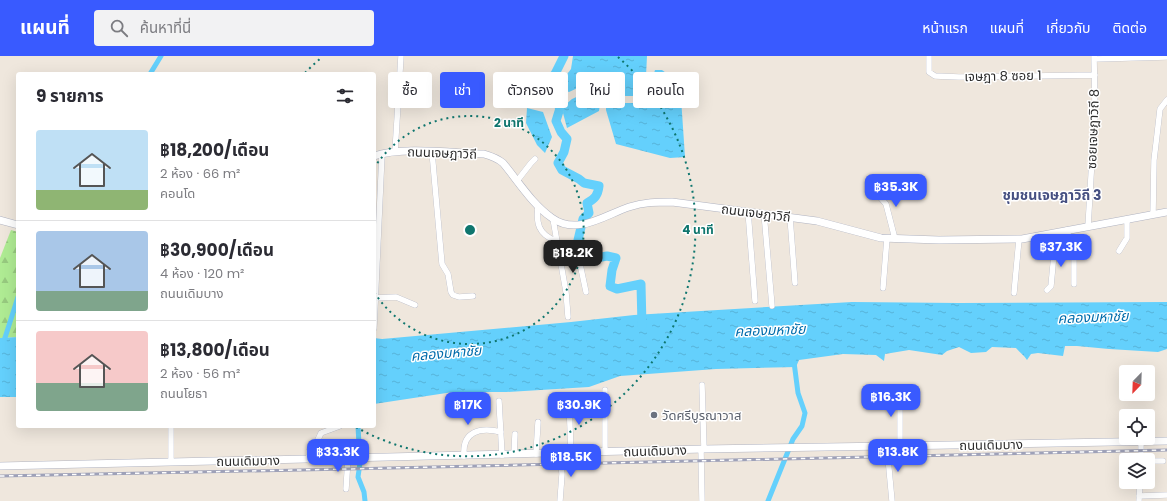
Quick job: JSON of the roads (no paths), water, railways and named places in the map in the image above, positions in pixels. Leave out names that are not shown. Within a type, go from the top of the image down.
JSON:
[{"type":"street","points":[[395,152],[401,56]]},
{"type":"street","name":"เจษฎา 8 ซอย 1","points":[[929,56],[929,72],[935,76],[1095,75]]},
{"type":"street","points":[[1094,58],[1167,57]]},
{"type":"street","name":"ซอยเจษฎาวิถี 8","points":[[1088,226],[1094,131],[1094,58]]},
{"type":"street","points":[[1153,214],[1154,160],[1160,109],[1167,100]]},
{"type":"street","name":"ถนนเจษฎาวิถี","points":[[376,156],[395,152],[432,152],[484,154],[491,156],[503,163],[538,206],[553,219],[563,223],[575,225],[585,224],[629,207],[652,202],[672,202],[790,217],[830,224],[875,237],[895,239],[1019,239],[1167,212]]},
{"type":"street","points":[[432,152],[442,264],[448,274],[451,292],[459,297],[473,296]]},
{"type":"street","points":[[376,277],[382,154]]},
{"type":"street","points":[[517,181],[535,160]]},
{"type":"street","points":[[875,185],[878,195],[886,204],[895,239]]},
{"type":"street","points":[[538,206],[537,215],[539,227],[543,234],[556,241]]},
{"type":"street","points":[[748,211],[755,301]]},
{"type":"street","points":[[764,213],[772,306]]},
{"type":"street","points":[[790,217],[795,283]]},
{"type":"street","points":[[553,219],[566,292],[568,317]]},
{"type":"street","points":[[1119,251],[1126,238],[1127,219]]},
{"type":"street","points":[[0,220],[16,224]]},
{"type":"street","points":[[1067,230],[1069,241],[1074,249],[1074,284]]},
{"type":"street","points":[[1046,290],[1051,286],[1054,254],[1050,234]]},
{"type":"street","points":[[883,288],[887,238]]},
{"type":"street","points":[[1014,293],[1019,239]]},
{"type":"street","points":[[559,258],[578,256],[580,259],[586,292]]},
{"type":"street","points":[[376,298],[396,297],[415,304]]},
{"type":"street","points":[[702,385],[702,501]]},
{"type":"street","points":[[605,390],[605,452]]},
{"type":"street","points":[[900,390],[900,447]]},
{"type":"street","points":[[569,400],[571,453]]},
{"type":"street","points":[[499,401],[502,455]]},
{"type":"street","points":[[536,454],[538,422]]},
{"type":"street","points":[[171,428],[171,462]]},
{"type":"street","points":[[309,460],[309,451],[311,447],[316,444],[321,433],[335,428]]},
{"type":"street","points":[[464,456],[464,442],[472,434],[479,431],[493,430],[501,432]]},
{"type":"street","points":[[514,454],[515,434]]},
{"type":"street","name":"ถนนเดิมบาง","points":[[1155,441],[1167,441]]},
{"type":"street","name":"ถนนเดิมบาง","points":[[0,466],[351,459],[702,449],[1119,442]]},
{"type":"street","points":[[316,444],[324,448],[326,453],[325,459]]},
{"type":"street","points":[[886,447],[892,501]]},
{"type":"street","points":[[560,453],[562,474],[560,501]]},
{"type":"street","points":[[346,489],[351,459]]},
{"type":"street","points":[[1155,461],[1163,461]]},
{"type":"street","points":[[1139,498],[1167,495]]},
{"type":"water","points":[[573,56],[647,56],[646,72],[633,72],[633,96],[625,96],[625,72],[576,72],[576,89],[568,92],[568,73],[571,69]]},
{"type":"water","points":[[655,70],[662,70],[665,72],[654,72]]},
{"type":"water","points":[[576,97],[576,108],[599,108],[599,111],[567,128],[563,113],[564,108],[568,108],[568,102]]},
{"type":"water","points":[[625,103],[633,103],[633,108],[682,108],[685,157],[670,158],[616,144],[606,108],[625,108]]},
{"type":"water","points":[[527,108],[543,112],[552,137],[545,153],[537,145],[526,123]]},
{"type":"water","name":"คลองมหาชัย","points":[[852,302],[1167,302],[1167,349],[1158,352],[1065,346],[1063,356],[1038,353],[1031,354],[1027,360],[1016,348],[992,347],[986,352],[971,353],[959,347],[947,351],[942,355],[909,350],[885,354],[884,361],[876,355],[843,354],[799,360],[796,367],[716,369],[620,376],[589,387],[506,392],[453,392],[376,404],[376,338],[382,339],[571,322],[634,315]]},
{"type":"water","points":[[16,337],[16,397],[0,397],[0,338]]},
{"type":"waterway","points":[[151,72],[161,56]]},
{"type":"waterway","points":[[564,56],[555,74],[545,84],[546,92],[553,98],[560,108],[556,121],[561,132],[567,139],[564,152],[558,163],[562,170],[584,183],[599,186],[596,196],[587,203],[589,213],[583,219],[578,240],[584,251],[596,258],[607,256],[616,258],[612,270],[610,286],[617,289],[641,284],[642,326]]},
{"type":"waterway","points":[[3,344],[16,303]]},
{"type":"waterway","points":[[768,501],[793,439],[802,426],[805,413],[798,393],[794,362]]},
{"type":"waterway","points":[[358,428],[360,463],[358,477],[364,492],[365,501]]},
{"type":"railway","points":[[0,476],[1167,450]]},
{"type":"place","name":"วัดศรีบูรณาวาส","points":[[654,415]]},
{"type":"district","name":"ชุมชนเจษฎาวิถี 3","points":[[1052,195]]}]
